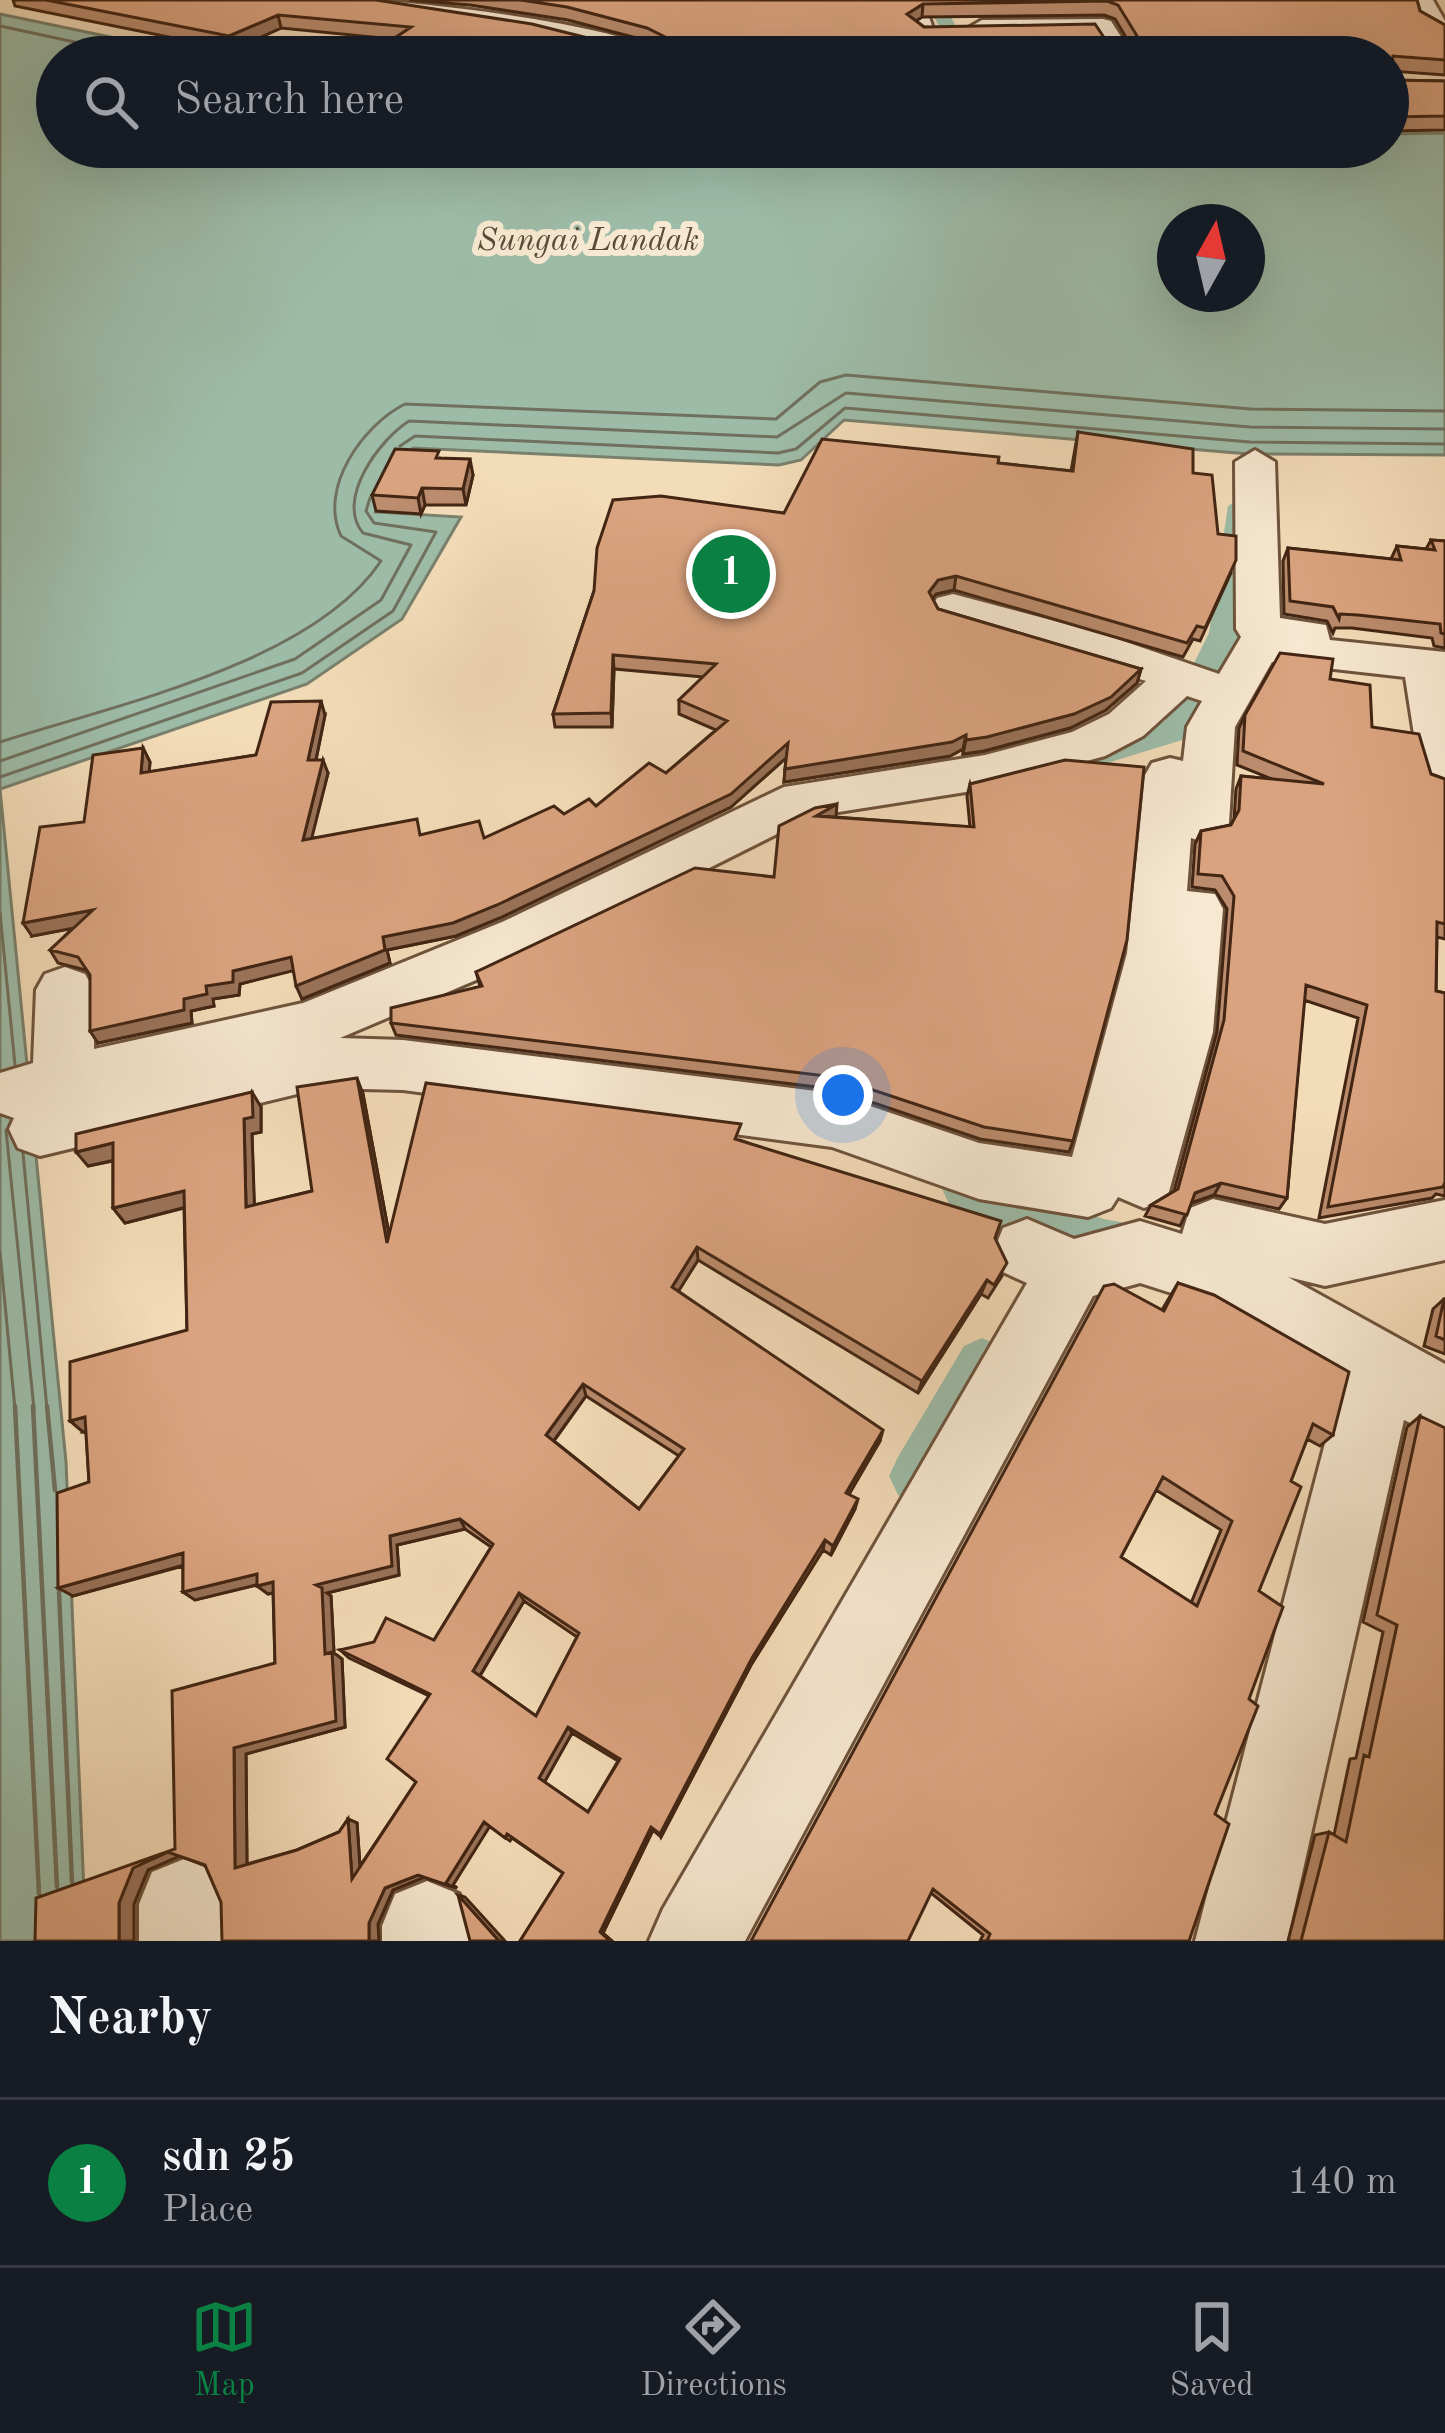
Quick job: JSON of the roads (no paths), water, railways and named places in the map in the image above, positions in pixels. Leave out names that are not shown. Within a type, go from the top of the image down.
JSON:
[{"type":"street","points":[[367,0],[585,26],[608,36]]},
{"type":"street","points":[[498,19],[517,0]]},
{"type":"street","points":[[912,0],[925,36]]},
{"type":"street","points":[[1034,0],[1052,4],[1065,24]]},
{"type":"street","points":[[1431,11],[1445,34]]},
{"type":"street","points":[[922,28],[1065,24],[1103,26],[1109,36]]},
{"type":"street","points":[[958,28],[962,36]]},
{"type":"street","points":[[1180,677],[1096,756],[802,800],[402,991],[311,1025],[95,1075],[28,1111],[322,1064],[403,1066],[832,1120],[980,1171],[1088,1189],[1125,1170],[1173,958],[1187,780],[1258,637],[1255,462]]},
{"type":"street","points":[[953,608],[1081,642],[1232,695]]},
{"type":"street","points":[[1258,637],[1439,662],[1445,773]]},
{"type":"street","points":[[65,990],[63,1071],[95,1075]]},
{"type":"street","points":[[695,1941],[1049,1260],[1223,1247],[1352,1254],[1445,1230]]},
{"type":"street","points":[[1223,1247],[1413,1385],[1241,1941]]},
{"type":"water","name":"Sungai Landak","points":[[0,14],[105,36],[36,36],[36,168],[1409,168],[1409,134],[1445,133],[1445,455],[1249,454],[844,420],[801,460],[779,465],[413,448],[376,512],[461,517],[402,619],[307,684],[0,789]]},
{"type":"water","points":[[0,789],[66,1462],[86,1941],[0,1941]]},
{"type":"waterway","points":[[934,0],[952,36]]},
{"type":"waterway","points":[[1068,762],[1179,729],[1226,633],[1243,506]]},
{"type":"waterway","points":[[966,1189],[1104,1242],[1146,1246]]},
{"type":"waterway","points":[[917,1476],[982,1364]]},
{"type":"place","name":"sdn 25","points":[[731,574]]}]
